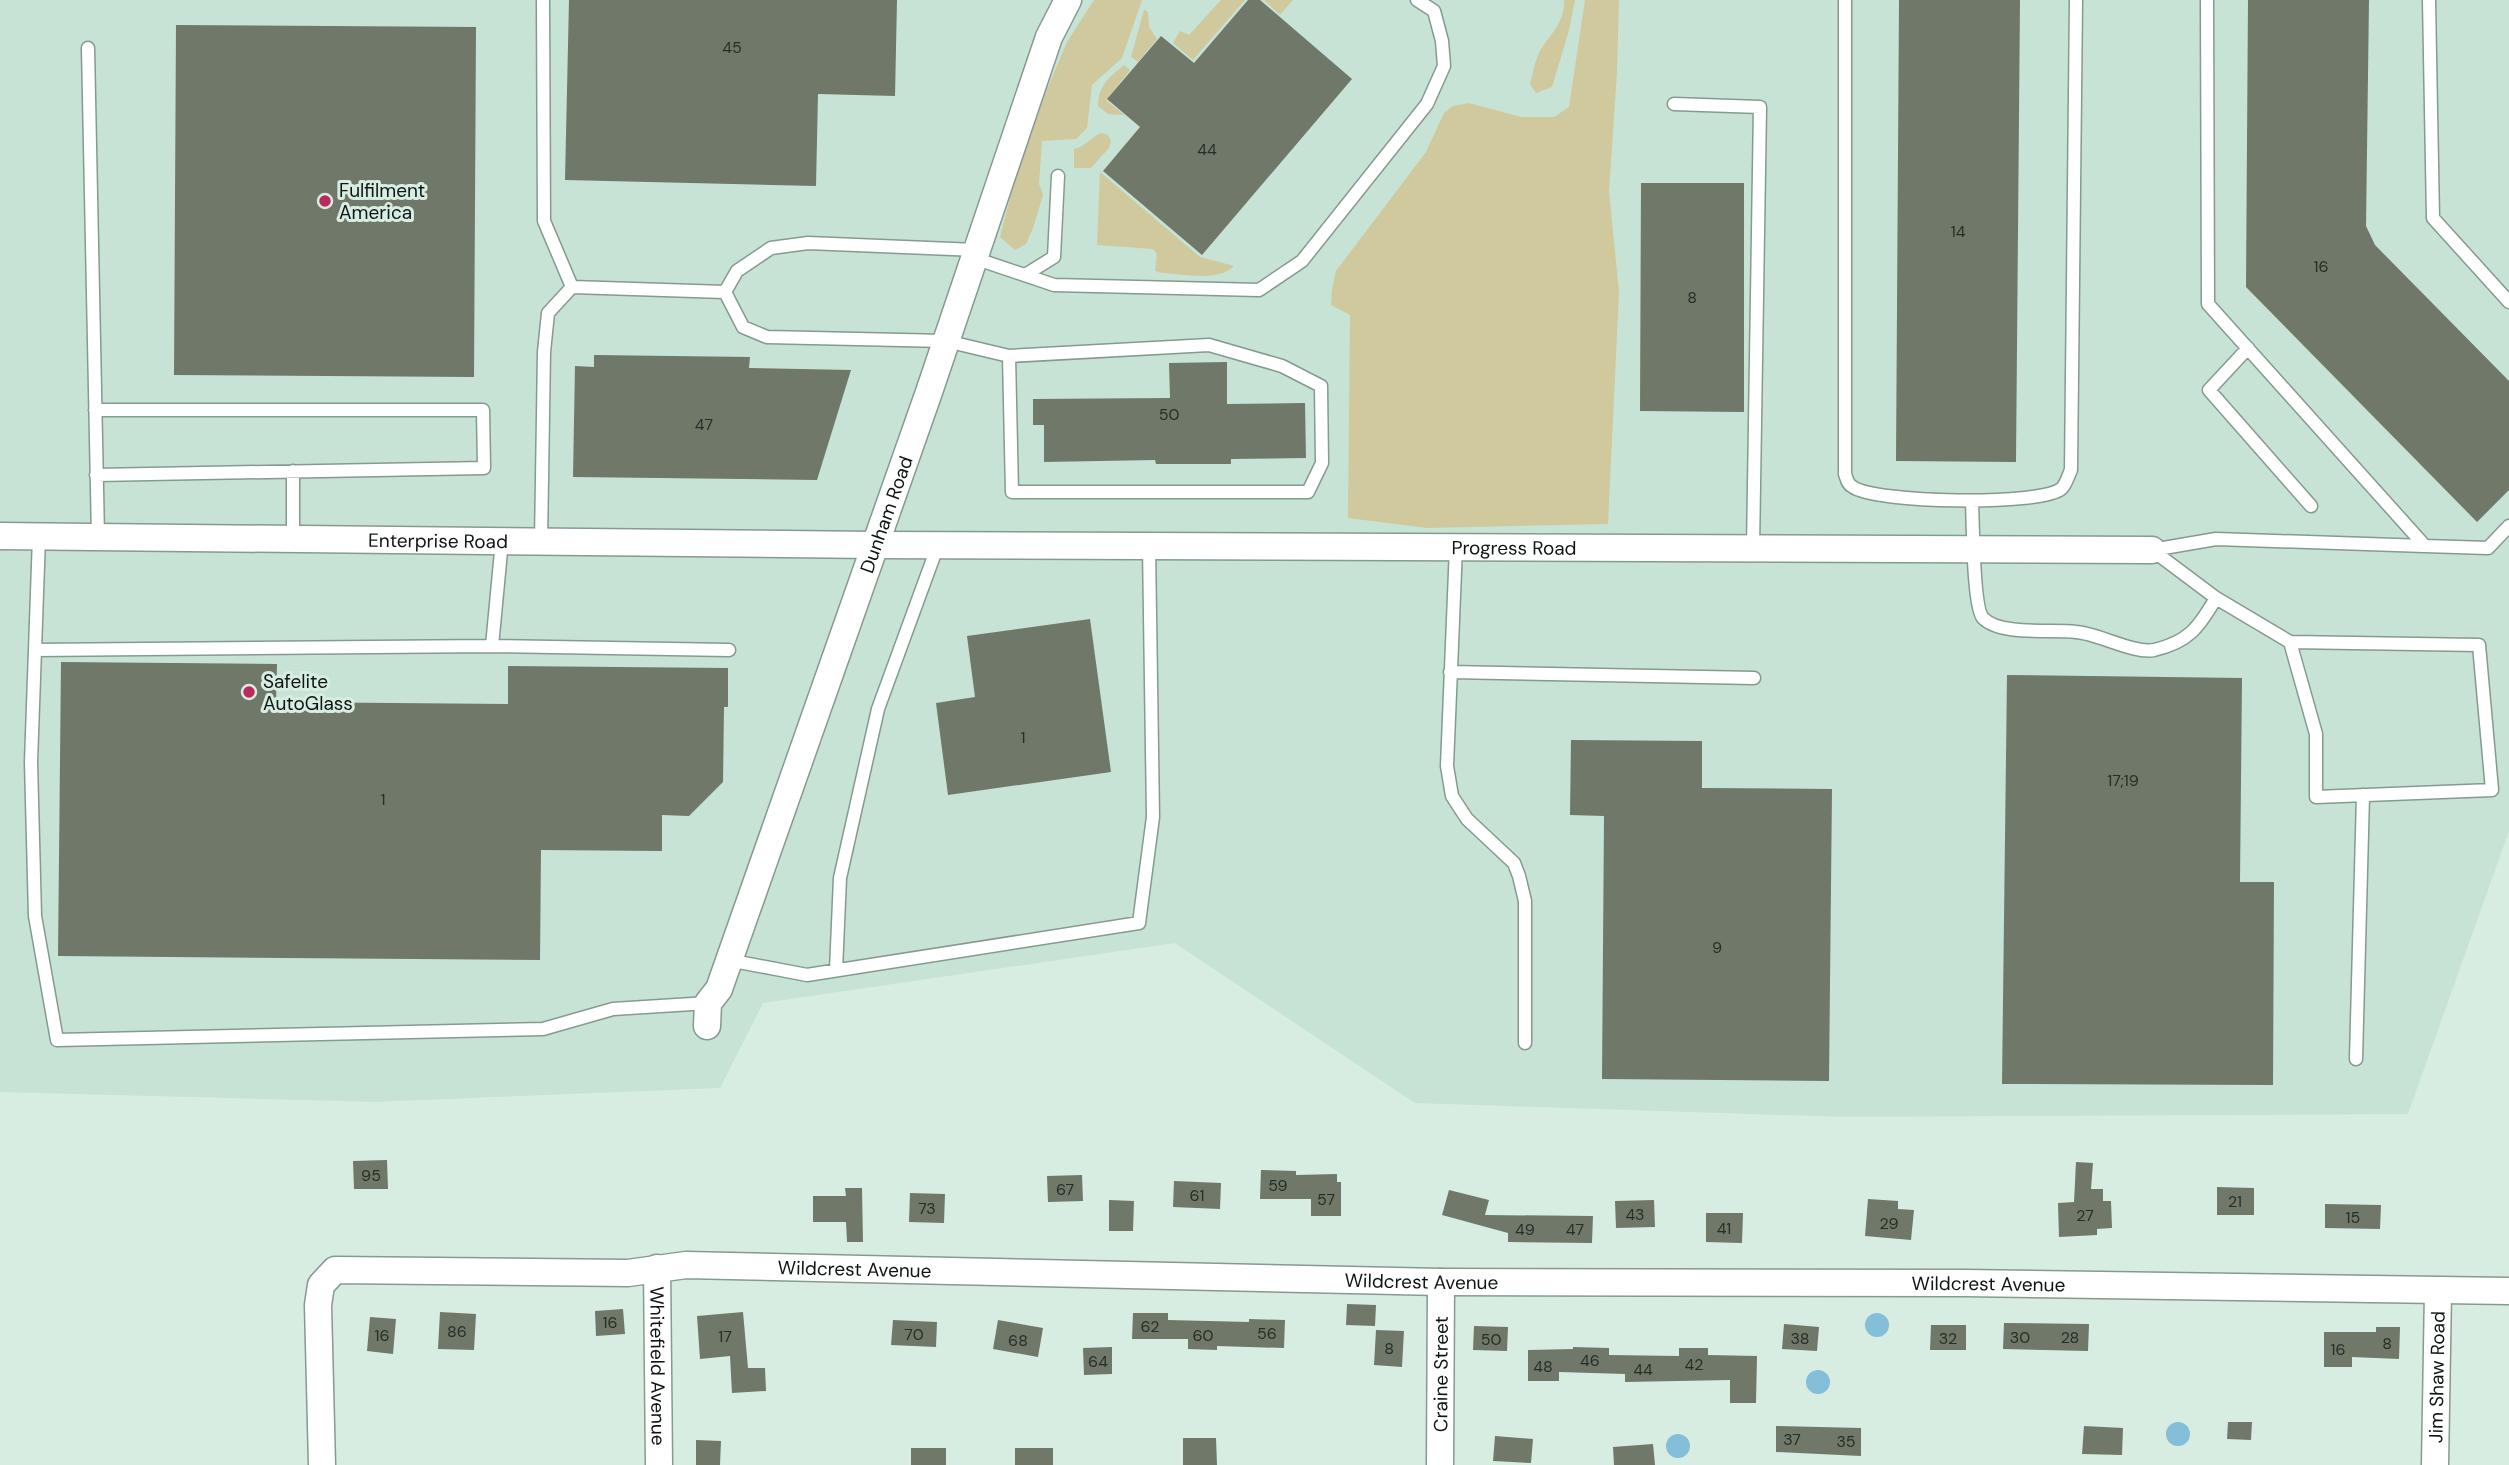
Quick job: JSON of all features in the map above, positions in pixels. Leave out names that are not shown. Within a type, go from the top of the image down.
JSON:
[{"type":"street","name":"Dunham Road","points":[[707,1014],[719,989],[946,341],[1049,37],[1068,0]]},
{"type":"street","name":"Enterprise Road","points":[[0,536],[874,545]]},
{"type":"street","name":"Progress Road","points":[[874,545],[2152,550]]},
{"type":"street","name":"Wildcrest Avenue","points":[[322,1465],[318,1305],[321,1285],[335,1270],[628,1273],[686,1265],[1441,1282],[1964,1283],[2509,1291]]},
{"type":"street","name":"Whitefield Avenue","points":[[657,1268],[659,1465]]},
{"type":"street","name":"Craine Street","points":[[1440,1465],[1441,1282]]},
{"type":"street","name":"Jim Shaw Road","points":[[2435,1465],[2438,1290]]},
{"type":"lane","points":[[543,0],[544,221],[572,286]]},
{"type":"lane","points":[[725,292],[737,271],[771,248],[808,243],[975,254],[1054,285],[1149,285],[1259,290],[1302,261],[1427,104],[1437,87],[1444,66],[1442,41],[1434,11],[1417,0]]},
{"type":"lane","points":[[1845,0],[1847,482],[1854,489],[1874,494],[1972,502],[2048,495],[2063,488],[2071,470],[2076,0]]},
{"type":"lane","points":[[2207,0],[2208,304],[2425,546]]},
{"type":"lane","points":[[2429,0],[2433,218],[2509,302]]},
{"type":"lane","points":[[88,48],[98,537]]},
{"type":"lane","points":[[1674,104],[1760,107],[1753,548]]},
{"type":"lane","points":[[1025,275],[1054,257],[1058,176]]},
{"type":"lane","points":[[572,286],[725,292]]},
{"type":"lane","points":[[541,542],[544,352],[548,313],[572,286]]},
{"type":"lane","points":[[725,292],[743,327],[767,337],[946,341],[1009,356],[1209,345],[1282,366],[1321,386],[1322,463],[1308,492],[1012,492],[1009,356]]},
{"type":"lane","points":[[2248,348],[2209,390],[2311,506]]},
{"type":"lane","points":[[95,410],[482,410],[484,468],[96,475]]},
{"type":"lane","points":[[293,471],[293,539]]},
{"type":"lane","points":[[1972,502],[1976,601],[1982,617],[1996,627],[2079,632],[2151,651],[2178,642],[2200,626],[2216,597]]},
{"type":"lane","points":[[2152,550],[2216,539],[2488,548],[2509,526]]},
{"type":"lane","points":[[39,537],[31,762],[35,916],[57,1040],[543,1029],[613,1009],[707,1014]]},
{"type":"lane","points":[[492,646],[502,541]]},
{"type":"lane","points":[[836,970],[840,878],[878,709],[938,545]]},
{"type":"lane","points":[[728,960],[807,975],[1139,923],[1153,817],[1149,546]]},
{"type":"lane","points":[[1456,547],[1447,766],[1452,796],[1467,819],[1514,863],[1525,901],[1525,1043]]},
{"type":"lane","points":[[2152,550],[2216,597],[2290,642],[2479,645],[2492,790],[2316,797],[2316,733],[2290,642]]},
{"type":"lane","points":[[35,650],[492,646],[729,650]]},
{"type":"lane","points":[[1450,672],[1754,678]]},
{"type":"lane","points":[[2356,1059],[2363,795]]},
{"type":"shaded area","points":[[0,0],[2509,0],[2509,831],[2408,1114],[1843,1117],[1415,1103],[1175,943],[763,1003],[720,1088],[374,1102],[0,1092]]},
{"type":"shaded area","points":[[1094,0],[1142,0],[1122,58],[1092,85],[1087,128],[1076,139],[1042,141],[1039,184],[1043,195],[1026,244],[1015,250],[1000,237],[1012,190],[1043,99],[1067,42]]},
{"type":"shaded area","points":[[1221,0],[1245,0],[1193,60],[1173,43],[1180,31],[1189,35]]},
{"type":"shaded area","points":[[1264,0],[1293,0],[1280,15]]},
{"type":"shaded area","points":[[1564,0],[1575,0],[1552,87],[1536,93],[1530,84],[1535,63],[1559,22]]},
{"type":"shaded area","points":[[1585,0],[1619,0],[1609,191],[1619,292],[1608,524],[1427,528],[1348,518],[1350,315],[1331,305],[1336,271],[1426,152],[1444,113],[1453,106],[1469,103],[1521,117],[1554,117],[1569,107]]},
{"type":"shaded area","points":[[1144,10],[1148,12],[1149,27],[1157,39],[1138,62],[1131,57]]},
{"type":"shaded area","points":[[1124,65],[1130,70],[1106,100],[1124,115],[1108,114],[1098,106],[1100,93],[1109,78]]},
{"type":"shaded area","points":[[1101,133],[1108,135],[1111,141],[1109,148],[1091,168],[1074,168],[1074,149]]},
{"type":"shaded area","points":[[1100,172],[1200,257],[1234,266],[1210,276],[1163,273],[1155,271],[1157,254],[1153,249],[1097,245]]},
{"type":"water","points":[[1877,1313],[1885,1317],[1889,1325],[1885,1333],[1877,1337],[1869,1333],[1865,1325],[1869,1317]]},
{"type":"water","points":[[1818,1370],[1826,1374],[1830,1382],[1826,1390],[1818,1394],[1810,1390],[1806,1382],[1810,1374]]},
{"type":"water","points":[[2178,1422],[2186,1426],[2190,1434],[2186,1442],[2178,1446],[2170,1442],[2166,1434],[2170,1426]]},
{"type":"water","points":[[1678,1434],[1686,1438],[1690,1446],[1686,1454],[1678,1458],[1670,1454],[1666,1446],[1670,1438]]},
{"type":"building","points":[[569,0],[897,0],[895,96],[818,94],[816,186],[565,180]]},
{"type":"building","points":[[1248,0],[1260,0],[1352,79],[1202,255],[1103,171],[1140,127],[1107,99],[1161,36],[1194,63]]},
{"type":"building","points":[[1899,0],[2020,0],[2016,462],[1896,461]]},
{"type":"building","points":[[2248,0],[2369,0],[2366,226],[2375,245],[2509,381],[2509,490],[2477,522],[2246,287]]},
{"type":"building","name":"Fulfilment America","points":[[176,25],[476,27],[474,377],[174,375]]},
{"type":"building","points":[[1641,183],[1744,183],[1744,412],[1640,411]]},
{"type":"building","points":[[594,355],[750,357],[749,368],[851,370],[817,480],[573,477],[575,366],[594,367]]},
{"type":"building","points":[[1227,362],[1227,404],[1305,403],[1306,458],[1231,459],[1231,464],[1156,464],[1155,460],[1044,462],[1044,425],[1033,425],[1033,399],[1170,398],[1169,363]]},
{"type":"building","points":[[1090,619],[1111,772],[948,795],[936,703],[975,697],[967,636]]},
{"type":"building","points":[[61,662],[277,664],[276,702],[508,704],[508,666],[728,668],[728,707],[724,707],[723,782],[689,816],[662,815],[662,851],[541,850],[540,960],[58,956]]},
{"type":"building","points":[[2007,675],[2242,678],[2240,882],[2274,882],[2273,1085],[2002,1084]]},
{"type":"building","points":[[1571,740],[1702,741],[1702,788],[1832,789],[1829,1081],[1602,1079],[1604,816],[1570,815]]},
{"type":"building","points":[[387,1160],[388,1189],[354,1189],[353,1161]]},
{"type":"building","points":[[2076,1162],[2093,1163],[2091,1189],[2103,1189],[2103,1201],[2111,1201],[2112,1228],[2097,1229],[2097,1235],[2059,1237],[2058,1203],[2074,1202]]},
{"type":"building","points":[[1261,1170],[1296,1171],[1296,1175],[1337,1174],[1337,1182],[1341,1182],[1341,1216],[1311,1216],[1311,1199],[1260,1199]]},
{"type":"building","points":[[1082,1175],[1083,1201],[1048,1202],[1047,1176]]},
{"type":"building","points":[[1174,1181],[1221,1183],[1220,1209],[1173,1207]]},
{"type":"building","points":[[2217,1187],[2254,1188],[2254,1215],[2217,1215]]},
{"type":"building","points":[[845,1188],[862,1188],[863,1242],[847,1242],[846,1222],[813,1222],[813,1196],[846,1196]]},
{"type":"building","points":[[1449,1190],[1489,1200],[1485,1215],[1593,1216],[1592,1243],[1508,1242],[1508,1233],[1442,1215]]},
{"type":"building","points":[[910,1193],[945,1194],[944,1223],[909,1222]]},
{"type":"building","points":[[1868,1199],[1898,1201],[1898,1209],[1914,1210],[1911,1240],[1865,1236]]},
{"type":"building","points":[[1109,1200],[1134,1201],[1133,1231],[1109,1231]]},
{"type":"building","points":[[1654,1200],[1655,1227],[1616,1228],[1615,1201]]},
{"type":"building","points":[[2325,1204],[2381,1205],[2380,1229],[2325,1228]]},
{"type":"building","points":[[1706,1213],[1743,1213],[1742,1243],[1706,1242]]},
{"type":"building","points":[[1347,1304],[1376,1305],[1375,1326],[1346,1325]]},
{"type":"building","points":[[623,1309],[625,1334],[596,1336],[595,1311]]},
{"type":"building","points":[[440,1312],[476,1314],[474,1350],[438,1349]]},
{"type":"building","points":[[743,1312],[748,1368],[765,1368],[766,1391],[732,1393],[730,1356],[700,1359],[697,1316]]},
{"type":"building","points":[[1133,1313],[1168,1313],[1168,1320],[1285,1320],[1284,1348],[1217,1346],[1217,1350],[1188,1349],[1188,1339],[1132,1339]]},
{"type":"building","points":[[370,1317],[396,1319],[393,1354],[367,1351]]},
{"type":"building","points":[[893,1320],[937,1322],[936,1347],[891,1345]]},
{"type":"building","points":[[998,1320],[1043,1328],[1038,1357],[993,1349]]},
{"type":"building","points":[[2004,1323],[2089,1324],[2088,1351],[2003,1349]]},
{"type":"building","points":[[1784,1324],[1819,1327],[1817,1351],[1782,1349]]},
{"type":"building","points":[[1931,1325],[1966,1325],[1966,1350],[1930,1350]]},
{"type":"building","points":[[1474,1326],[1508,1327],[1507,1351],[1473,1350]]},
{"type":"building","points":[[2376,1327],[2400,1327],[2399,1359],[2352,1357],[2352,1367],[2324,1367],[2324,1332],[2376,1332]]},
{"type":"building","points":[[1376,1330],[1404,1331],[1402,1367],[1374,1365]]},
{"type":"building","points":[[1112,1347],[1112,1374],[1084,1375],[1083,1348]]},
{"type":"building","points":[[1609,1348],[1609,1355],[1679,1356],[1679,1348],[1708,1348],[1708,1355],[1757,1356],[1756,1403],[1730,1403],[1730,1380],[1625,1382],[1625,1374],[1559,1372],[1559,1381],[1528,1381],[1528,1350]]},
{"type":"building","points":[[2228,1422],[2252,1422],[2251,1440],[2227,1439]]},
{"type":"building","points":[[1776,1426],[1861,1428],[1861,1456],[1776,1452]]},
{"type":"building","points":[[2084,1426],[2123,1428],[2122,1455],[2082,1454]]},
{"type":"building","points":[[1495,1436],[1533,1439],[1531,1463],[1493,1461]]},
{"type":"building","points":[[1183,1438],[1216,1438],[1217,1465],[1183,1465]]},
{"type":"building","points":[[696,1440],[721,1441],[720,1465],[696,1465]]},
{"type":"building","points":[[1653,1444],[1655,1465],[1614,1465],[1613,1447]]},
{"type":"building","points":[[911,1448],[946,1448],[946,1465],[911,1465]]},
{"type":"building","points":[[1015,1448],[1053,1448],[1053,1465],[1015,1465]]},
{"type":"place","name":"Fulfilment America","points":[[325,201]]},
{"type":"place","name":"Safelite AutoGlass","points":[[249,692]]}]
